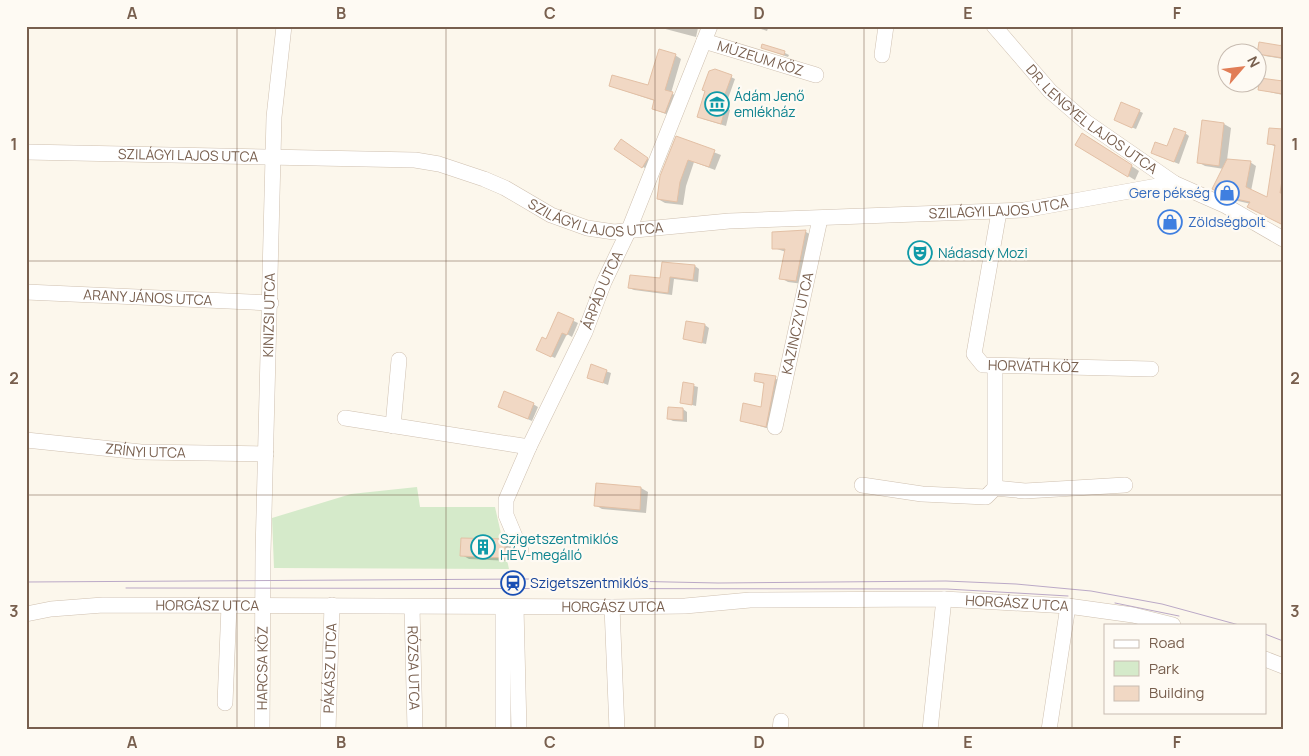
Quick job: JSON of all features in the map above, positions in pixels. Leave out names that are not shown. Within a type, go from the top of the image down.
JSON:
[{"type":"street","name":"KINIZSI UTCA","points":[[263,604],[274,117],[284,26]]},
{"type":"street","name":"ÁRPÁD UTCA","points":[[521,551],[504,507],[529,447],[585,332],[604,282],[628,232],[710,26]]},
{"type":"street","points":[[882,54],[886,26]]},
{"type":"street","name":"DR. LENGYEL LAJOS UTCA","points":[[994,26],[1050,92],[1086,122],[1174,183],[1226,206],[1283,239]]},
{"type":"street","name":"MÚZEUM KÖZ","points":[[704,41],[816,76]]},
{"type":"street","name":"SZILÁGYI LAJOS UTCA","points":[[26,152],[216,155],[274,159],[392,158],[439,164],[505,188],[551,215],[599,230],[628,232],[729,221],[1024,210],[1174,183]]},
{"type":"street","points":[[1142,188],[1143,162]]},
{"type":"street","name":"HORVÁTH KÖZ","points":[[999,212],[974,354],[983,365],[1151,370]]},
{"type":"street","name":"KAZINCZY UTCA","points":[[776,426],[820,218]]},
{"type":"street","name":"ARANY JÁNOS UTCA","points":[[26,292],[271,303]]},
{"type":"street","points":[[393,426],[399,360]]},
{"type":"street","points":[[862,485],[922,494],[986,497],[995,488],[995,366]]},
{"type":"street","points":[[344,418],[529,447]]},
{"type":"street","name":"ZRÍNYI UTCA","points":[[26,440],[141,452],[266,454]]},
{"type":"street","points":[[995,488],[1025,491],[1125,485]]},
{"type":"street","points":[[930,730],[944,599]]},
{"type":"street","name":"HORGÁSZ UTCA","points":[[26,614],[51,609],[103,604],[612,607],[685,606],[750,600],[944,599],[1068,606],[1133,615],[1168,624]]},
{"type":"street","name":"HARCSA KÖZ","points":[[262,730],[263,604]]},
{"type":"street","name":"PÁKÁSZ UTCA","points":[[328,730],[332,605]]},
{"type":"street","points":[[226,703],[229,606]]},
{"type":"street","points":[[1050,730],[1068,606]]},
{"type":"street","name":"RÓZSA UTCA","points":[[412,607],[416,730]]},
{"type":"street","points":[[503,730],[510,607]]},
{"type":"street","points":[[510,607],[519,730]]},
{"type":"street","points":[[612,607],[616,730]]},
{"type":"street","points":[[1266,659],[1283,666]]},
{"type":"green space","points":[[417,487],[420,507],[495,507],[509,569],[274,568],[272,518],[351,494]]},
{"type":"building","points":[[1266,43],[1283,46],[1283,58],[1266,55]]},
{"type":"building","points":[[762,44],[785,51],[784,55],[761,48]]},
{"type":"building","points":[[659,49],[676,54],[665,90],[673,92],[665,113],[652,109],[654,100],[609,86],[612,75],[648,85]]},
{"type":"building","points":[[715,69],[732,75],[721,105],[726,106],[721,124],[697,117],[705,91],[702,90],[709,71]]},
{"type":"building","points":[[1266,79],[1283,81],[1283,94],[1266,91]]},
{"type":"building","points":[[1121,102],[1140,110],[1132,128],[1114,120]]},
{"type":"building","points":[[1202,120],[1224,123],[1219,166],[1197,163]]},
{"type":"building","points":[[1174,128],[1186,132],[1174,162],[1151,153],[1155,142],[1167,146]]},
{"type":"building","points":[[1269,128],[1283,129],[1283,174],[1280,193],[1283,193],[1283,225],[1247,207],[1250,202],[1231,198],[1212,189],[1227,159],[1251,161],[1246,187],[1267,197],[1275,145],[1267,144]]},
{"type":"building","points":[[1082,133],[1132,165],[1128,177],[1075,145]]},
{"type":"building","points":[[676,136],[715,150],[709,167],[688,160],[680,182],[677,202],[657,199],[660,176]]},
{"type":"building","points":[[621,139],[648,158],[642,168],[614,149]]},
{"type":"building","points":[[806,230],[796,281],[779,279],[785,249],[772,249],[772,232]]},
{"type":"building","points":[[662,262],[695,265],[693,280],[670,277],[668,293],[628,288],[630,275],[660,278]]},
{"type":"building","points":[[558,312],[574,319],[567,335],[562,333],[551,357],[536,350],[542,337],[546,339]]},
{"type":"building","points":[[686,321],[705,324],[702,343],[683,339]]},
{"type":"building","points":[[591,364],[607,370],[603,383],[587,378]]},
{"type":"building","points":[[755,373],[776,376],[766,427],[740,421],[743,403],[761,407],[764,383],[754,381]]},
{"type":"building","points":[[683,382],[694,384],[692,405],[680,403]]},
{"type":"building","points":[[504,391],[534,403],[528,419],[498,407]]},
{"type":"building","points":[[668,407],[683,408],[683,420],[667,419]]},
{"type":"building","points":[[596,483],[641,487],[640,510],[594,506]]},
{"type":"building","name":"Szigetszentmiklós HÉV-megálló","points":[[461,538],[505,539],[505,558],[460,556]]},
{"type":"tram line","points":[[26,582],[526,579],[718,583],[946,581],[1016,584],[1091,591],[1162,604],[1235,624]]},
{"type":"tram line","points":[[126,588],[947,589],[1068,596]]},
{"type":"tram line","points":[[1115,603],[1179,616]]},
{"type":"tram line","points":[[1266,634],[1283,641]]},
{"type":"place","name":"Ádám Jenő emlékház","points":[[717,104]]},
{"type":"place","name":"Gere pékség","points":[[1227,193]]},
{"type":"place","name":"Zöldségbolt","points":[[1170,222]]},
{"type":"place","name":"Nádasdy Mozi","points":[[920,253]]},
{"type":"place","name":"Szigetszentmiklós HÉV-megálló","points":[[483,547]]},
{"type":"place","name":"Szigetszentmiklós","points":[[513,583]]}]
